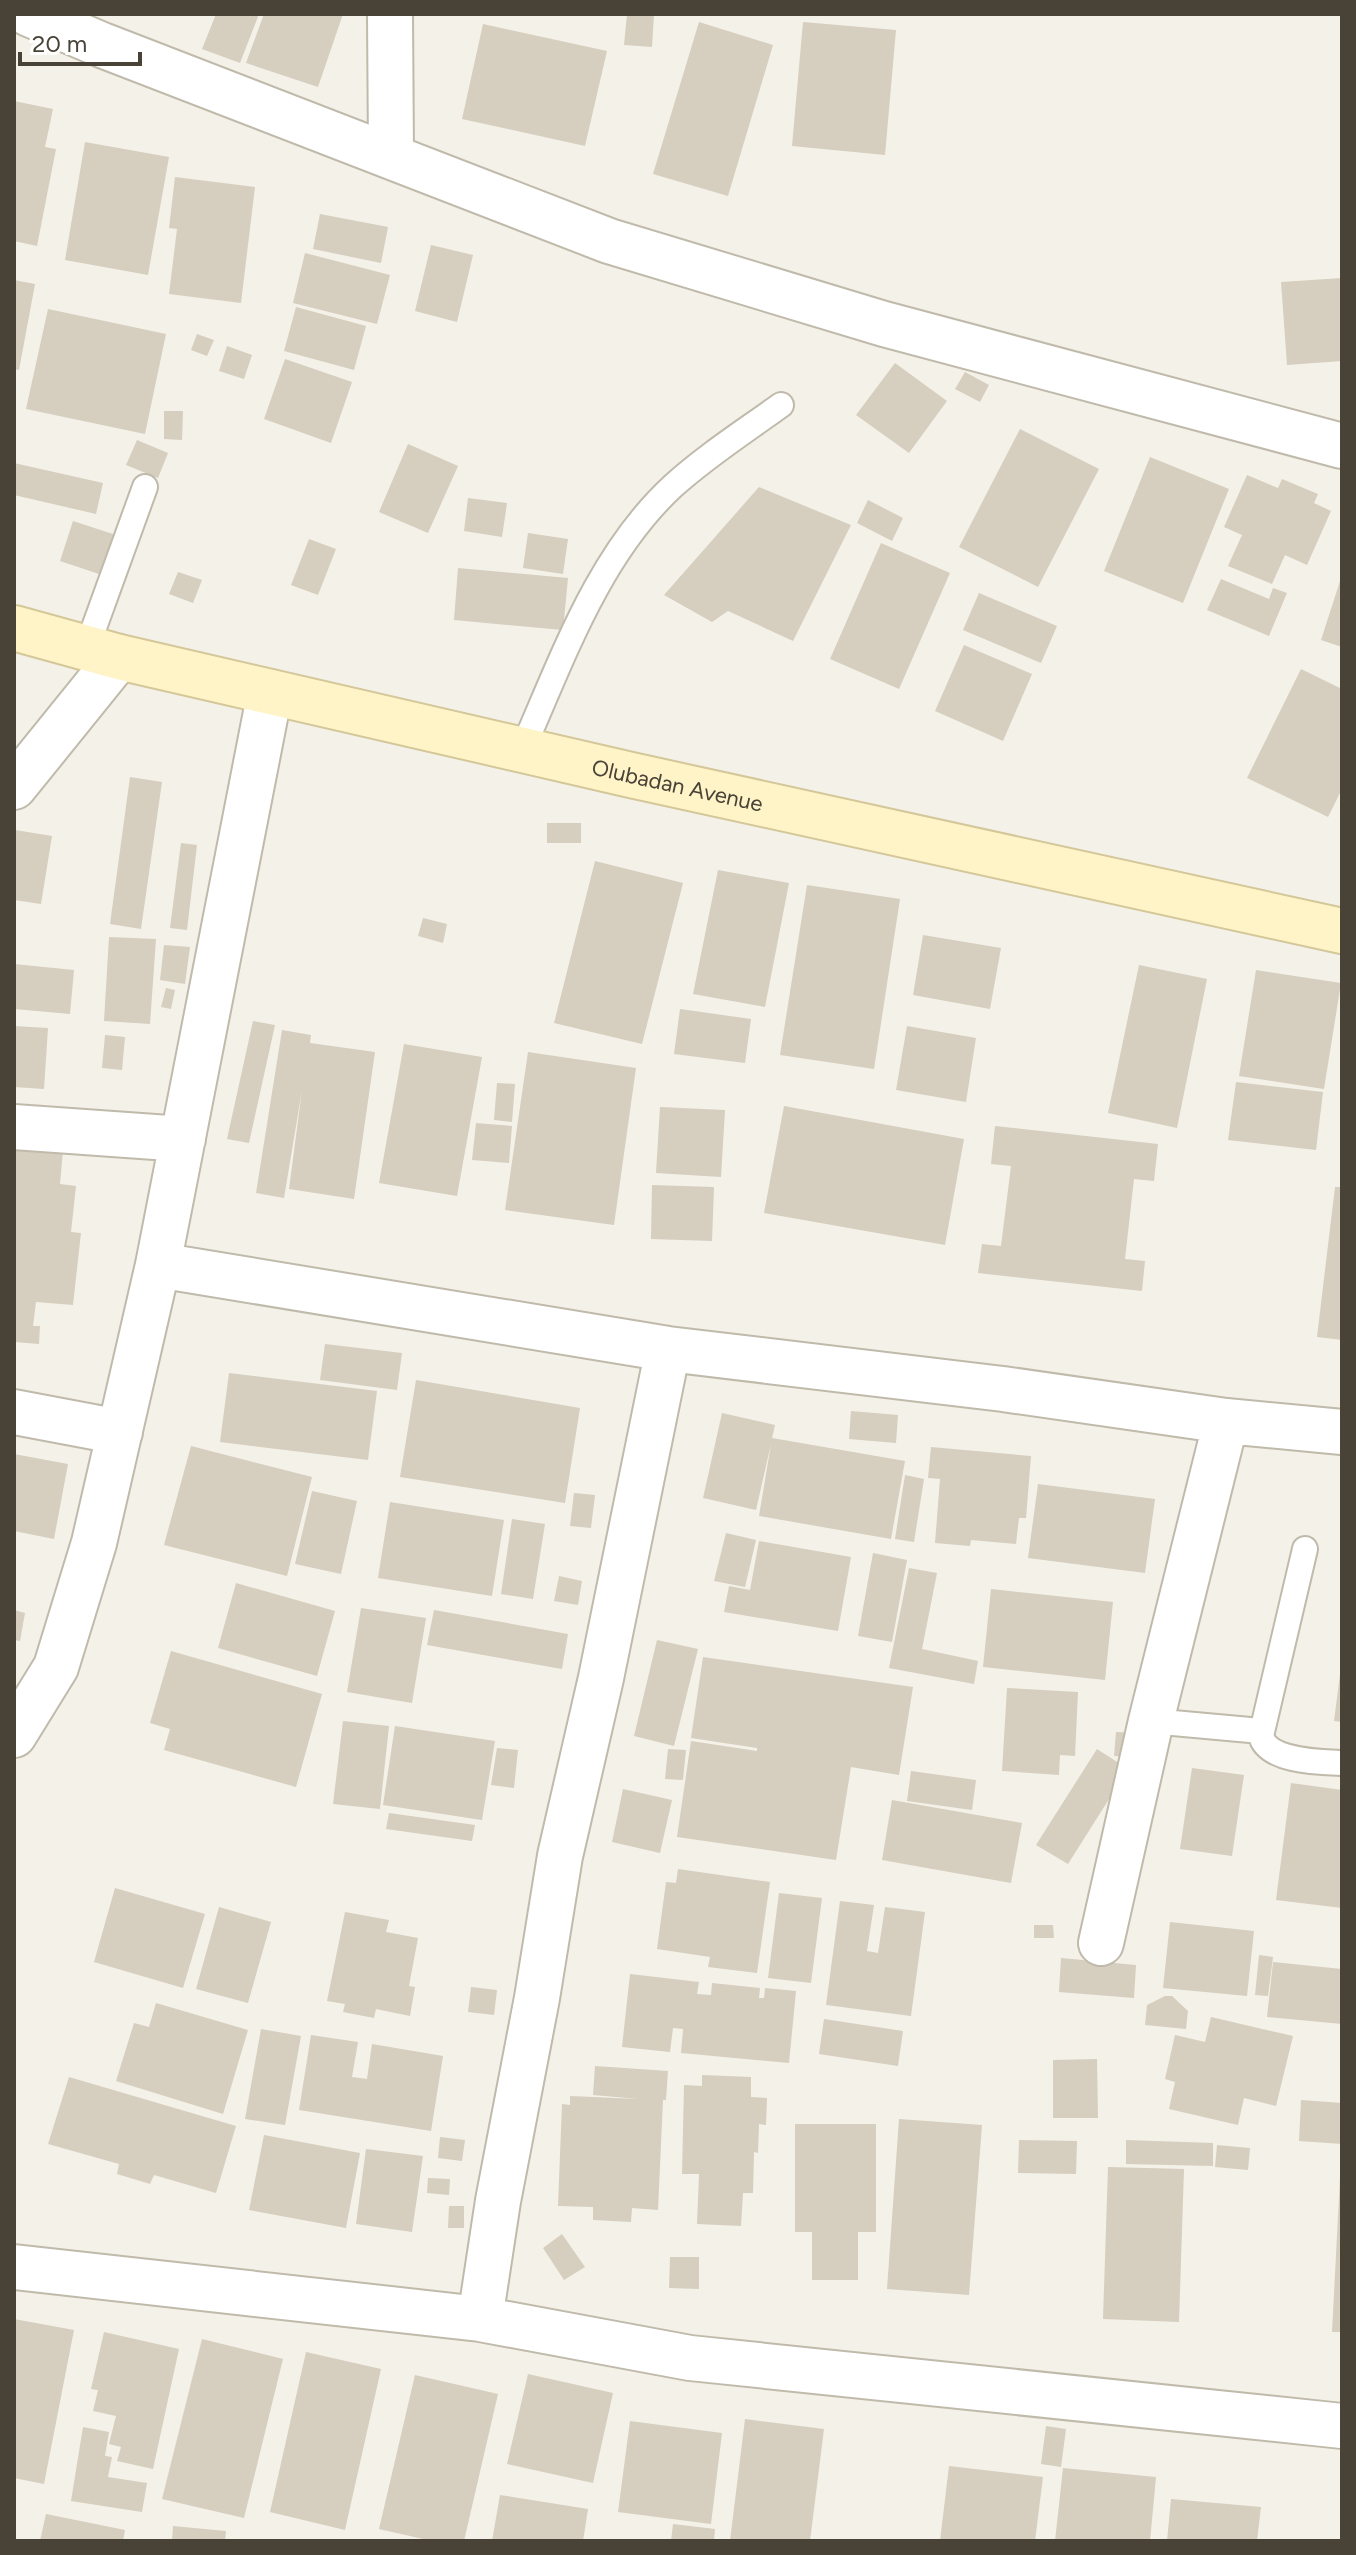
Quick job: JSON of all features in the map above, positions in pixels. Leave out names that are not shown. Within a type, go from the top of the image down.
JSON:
[{"type":"street","points":[[29,14],[609,241],[884,324],[1342,446]]},
{"type":"street","points":[[390,14],[391,156]]},
{"type":"street","name":"Olubadan Avenue","points":[[14,628],[103,652],[522,750],[1342,931]]},
{"type":"street","points":[[14,787],[103,652]]},
{"type":"street","points":[[14,1735],[29,1691],[56,1667],[94,1543],[158,1265],[270,692]]},
{"type":"street","points":[[14,1127],[183,1139]]},
{"type":"street","points":[[158,1265],[668,1349],[1003,1389],[1226,1421],[1342,1432]]},
{"type":"street","points":[[480,2319],[560,1856],[601,1678],[668,1349]]},
{"type":"street","points":[[14,1412],[120,1432]]},
{"type":"street","points":[[1101,1943],[1151,1721],[1226,1421]]},
{"type":"street","points":[[14,2267],[480,2319],[690,2358],[1342,2426]]},
{"type":"lane","points":[[522,750],[578,624],[638,523],[673,486],[781,405]]},
{"type":"lane","points":[[103,652],[145,487]]},
{"type":"lane","points":[[1305,1549],[1261,1731],[1263,1742],[1278,1753],[1294,1759],[1342,1763]]},
{"type":"lane","points":[[1151,1721],[1261,1731]]},
{"type":"building","points":[[216,14],[259,14],[240,63],[202,49]]},
{"type":"building","points":[[264,14],[343,14],[318,87],[246,63]]},
{"type":"building","points":[[627,14],[654,14],[652,47],[624,45]]},
{"type":"building","points":[[699,22],[773,45],[728,196],[653,174]]},
{"type":"building","points":[[803,22],[896,30],[885,155],[792,146]]},
{"type":"building","points":[[483,24],[607,51],[585,146],[462,119]]},
{"type":"building","points":[[14,101],[53,109],[45,147],[56,149],[37,246],[14,241]]},
{"type":"building","points":[[85,142],[169,157],[148,275],[65,260]]},
{"type":"building","points":[[175,177],[255,187],[241,303],[169,294],[177,229],[169,228]]},
{"type":"building","points":[[320,214],[388,227],[381,263],[313,249]]},
{"type":"building","points":[[431,245],[473,255],[457,322],[415,311]]},
{"type":"building","points":[[305,253],[390,275],[377,324],[293,303]]},
{"type":"building","points":[[1342,278],[1342,361],[1287,365],[1281,282]]},
{"type":"building","points":[[14,280],[35,284],[19,370],[14,369]]},
{"type":"building","points":[[296,307],[366,326],[354,370],[284,351]]},
{"type":"building","points":[[48,309],[166,334],[145,434],[26,409]]},
{"type":"building","points":[[197,334],[214,340],[207,356],[191,350]]},
{"type":"building","points":[[227,346],[252,355],[244,379],[219,371]]},
{"type":"building","points":[[285,359],[352,382],[331,443],[264,419]]},
{"type":"building","points":[[895,363],[947,401],[909,453],[856,415]]},
{"type":"building","points":[[965,372],[989,385],[980,402],[955,389]]},
{"type":"building","points":[[164,411],[183,411],[182,440],[164,439]]},
{"type":"building","points":[[1020,429],[1099,469],[1038,587],[959,547]]},
{"type":"building","points":[[137,440],[168,453],[158,478],[126,465]]},
{"type":"building","points":[[408,444],[458,466],[428,533],[379,512]]},
{"type":"building","points":[[1150,457],[1229,489],[1183,603],[1104,571]]},
{"type":"building","points":[[14,463],[103,483],[96,514],[14,495]]},
{"type":"building","points":[[1247,475],[1278,488],[1282,479],[1318,494],[1314,503],[1331,511],[1307,565],[1285,555],[1272,584],[1228,566],[1242,535],[1224,527]]},
{"type":"building","points":[[759,487],[851,525],[793,641],[728,611],[712,622],[664,595]]},
{"type":"building","points":[[468,498],[507,503],[502,537],[464,531]]},
{"type":"building","points":[[868,500],[903,518],[892,541],[857,523]]},
{"type":"building","points":[[73,521],[116,535],[102,575],[60,561]]},
{"type":"building","points":[[528,533],[568,539],[563,574],[523,568]]},
{"type":"building","points":[[309,539],[336,549],[318,595],[291,585]]},
{"type":"building","points":[[881,543],[950,573],[899,689],[830,659]]},
{"type":"building","points":[[458,568],[568,578],[563,630],[454,620]]},
{"type":"building","points":[[178,572],[202,580],[193,603],[169,594]]},
{"type":"building","points":[[1342,578],[1342,647],[1321,640]]},
{"type":"building","points":[[1221,579],[1269,599],[1273,588],[1287,593],[1269,636],[1207,610]]},
{"type":"building","points":[[979,593],[1057,626],[1041,663],[963,630]]},
{"type":"building","points":[[964,645],[1032,674],[1003,741],[935,711]]},
{"type":"building","points":[[1301,669],[1342,689],[1342,789],[1328,817],[1247,778]]},
{"type":"building","points":[[130,777],[162,782],[141,929],[110,924]]},
{"type":"building","points":[[547,823],[581,823],[581,843],[547,843]]},
{"type":"building","points":[[15,830],[52,836],[41,904],[14,900]]},
{"type":"building","points":[[181,843],[197,845],[187,930],[170,928]]},
{"type":"building","points":[[595,861],[683,883],[642,1044],[554,1023]]},
{"type":"building","points":[[718,870],[789,883],[765,1007],[693,994]]},
{"type":"building","points":[[807,885],[900,899],[874,1069],[780,1055]]},
{"type":"building","points":[[423,918],[447,924],[443,943],[418,936]]},
{"type":"building","points":[[923,935],[1001,948],[990,1009],[913,995]]},
{"type":"building","points":[[109,937],[156,939],[150,1024],[104,1021]]},
{"type":"building","points":[[164,945],[190,947],[185,984],[160,980]]},
{"type":"building","points":[[14,964],[74,970],[70,1014],[14,1009]]},
{"type":"building","points":[[1139,965],[1207,979],[1177,1128],[1108,1113]]},
{"type":"building","points":[[1256,970],[1341,983],[1324,1089],[1239,1076]]},
{"type":"building","points":[[166,988],[175,990],[171,1009],[161,1007]]},
{"type":"building","points":[[680,1009],[751,1019],[745,1063],[674,1054]]},
{"type":"building","points":[[253,1021],[275,1025],[249,1143],[227,1139]]},
{"type":"building","points":[[14,1026],[48,1028],[44,1089],[14,1087]]},
{"type":"building","points":[[907,1026],[976,1038],[966,1102],[896,1090]]},
{"type":"building","points":[[282,1030],[311,1035],[310,1043],[375,1052],[354,1199],[289,1189],[302,1090],[284,1198],[256,1193]]},
{"type":"building","points":[[105,1035],[125,1037],[122,1070],[102,1068]]},
{"type":"building","points":[[404,1044],[482,1057],[457,1196],[379,1183]]},
{"type":"building","points":[[528,1052],[636,1068],[614,1225],[505,1210]]},
{"type":"building","points":[[1236,1082],[1323,1092],[1316,1150],[1228,1140]]},
{"type":"building","points":[[497,1083],[515,1084],[512,1122],[494,1120]]},
{"type":"building","points":[[784,1106],[964,1139],[945,1245],[764,1213]]},
{"type":"building","points":[[660,1107],[725,1110],[721,1177],[656,1173]]},
{"type":"building","points":[[476,1123],[512,1126],[509,1163],[472,1160]]},
{"type":"building","points":[[995,1126],[1158,1144],[1154,1181],[1134,1179],[1125,1259],[1145,1261],[1142,1291],[978,1273],[982,1244],[1001,1246],[1011,1166],[991,1164]]},
{"type":"building","points":[[14,1145],[63,1150],[60,1184],[76,1186],[71,1232],[81,1233],[73,1305],[36,1302],[33,1326],[40,1326],[39,1344],[14,1342]]},
{"type":"building","points":[[652,1185],[714,1187],[712,1241],[651,1239]]},
{"type":"building","points":[[1335,1187],[1342,1187],[1342,1340],[1317,1337]]},
{"type":"building","points":[[325,1344],[402,1353],[397,1390],[320,1380]]},
{"type":"building","points":[[229,1373],[377,1391],[368,1460],[220,1442]]},
{"type":"building","points":[[416,1380],[580,1408],[565,1503],[400,1477]]},
{"type":"building","points":[[851,1411],[898,1415],[896,1443],[849,1439]]},
{"type":"building","points":[[722,1413],[775,1425],[772,1438],[905,1461],[891,1539],[759,1516],[771,1444],[756,1510],[703,1498]]},
{"type":"building","points":[[191,1446],[312,1477],[287,1576],[164,1545]]},
{"type":"building","points":[[931,1447],[1031,1456],[1026,1518],[1019,1518],[1016,1544],[971,1540],[970,1546],[935,1543],[940,1479],[928,1478]]},
{"type":"building","points":[[14,1454],[68,1464],[54,1539],[14,1531]]},
{"type":"building","points":[[905,1475],[924,1479],[914,1542],[895,1539]]},
{"type":"building","points":[[1038,1484],[1155,1499],[1145,1573],[1028,1558]]},
{"type":"building","points":[[312,1491],[357,1501],[341,1574],[295,1564]]},
{"type":"building","points":[[574,1493],[595,1495],[591,1528],[570,1526]]},
{"type":"building","points":[[390,1502],[504,1520],[492,1596],[378,1578]]},
{"type":"building","points":[[512,1519],[545,1524],[533,1599],[501,1594]]},
{"type":"building","points":[[726,1533],[756,1540],[745,1587],[714,1581]]},
{"type":"building","points":[[759,1541],[851,1557],[838,1631],[724,1612],[729,1586],[750,1590]]},
{"type":"building","points":[[873,1553],[907,1560],[892,1642],[858,1636]]},
{"type":"building","points":[[909,1568],[937,1573],[922,1649],[978,1661],[974,1684],[889,1668]]},
{"type":"building","points":[[559,1576],[582,1581],[578,1605],[554,1601]]},
{"type":"building","points":[[236,1583],[335,1611],[317,1676],[218,1648]]},
{"type":"building","points":[[991,1589],[1113,1602],[1105,1680],[983,1667]]},
{"type":"building","points":[[361,1608],[426,1618],[412,1703],[347,1692]]},
{"type":"building","points":[[14,1610],[25,1613],[20,1641],[14,1640]]},
{"type":"building","points":[[434,1610],[568,1634],[562,1669],[427,1645]]},
{"type":"building","points":[[657,1640],[698,1649],[674,1746],[634,1736]]},
{"type":"building","points":[[171,1651],[322,1694],[296,1787],[164,1750],[170,1729],[150,1723]]},
{"type":"building","points":[[703,1657],[913,1687],[899,1775],[851,1767],[836,1860],[677,1837],[691,1741],[757,1751],[757,1748],[691,1738]]},
{"type":"building","points":[[1342,1674],[1342,1722],[1334,1721]]},
{"type":"building","points":[[1007,1688],[1078,1692],[1075,1756],[1060,1755],[1059,1775],[1002,1771]]},
{"type":"building","points":[[343,1721],[389,1726],[380,1809],[333,1804]]},
{"type":"building","points":[[395,1726],[495,1741],[482,1820],[383,1805]]},
{"type":"building","points":[[1116,1732],[1138,1733],[1137,1758],[1114,1756]]},
{"type":"building","points":[[497,1748],[518,1750],[514,1788],[491,1785]]},
{"type":"building","points":[[668,1749],[686,1750],[683,1780],[665,1779]]},
{"type":"building","points":[[1097,1749],[1128,1769],[1068,1864],[1036,1845]]},
{"type":"building","points":[[1192,1768],[1244,1775],[1232,1856],[1180,1849]]},
{"type":"building","points":[[911,1771],[976,1780],[972,1810],[907,1801]]},
{"type":"building","points":[[1291,1783],[1342,1790],[1342,1908],[1276,1900]]},
{"type":"building","points":[[623,1789],[672,1800],[660,1853],[612,1842]]},
{"type":"building","points":[[892,1800],[1022,1823],[1011,1883],[882,1860]]},
{"type":"building","points":[[389,1813],[475,1825],[472,1841],[386,1829]]},
{"type":"building","points":[[678,1869],[770,1882],[757,1973],[708,1967],[710,1957],[657,1949],[666,1882],[676,1883]]},
{"type":"building","points":[[115,1888],[205,1914],[183,1988],[94,1962]]},
{"type":"building","points":[[779,1893],[822,1898],[811,1983],[768,1978]]},
{"type":"building","points":[[840,1901],[874,1905],[867,1951],[878,1953],[885,1907],[925,1912],[911,2016],[826,2005]]},
{"type":"building","points":[[219,1907],[271,1922],[248,2003],[196,1989]]},
{"type":"building","points":[[345,1912],[389,1920],[386,1932],[418,1938],[409,1986],[415,1987],[410,2016],[376,2009],[374,2018],[343,2012],[345,2004],[327,2001]]},
{"type":"building","points":[[1170,1922],[1254,1931],[1247,1996],[1163,1988]]},
{"type":"building","points":[[1034,1925],[1053,1925],[1054,1938],[1034,1938]]},
{"type":"building","points":[[1259,1955],[1273,1957],[1268,1996],[1255,1995]]},
{"type":"building","points":[[1061,1958],[1136,1965],[1134,1998],[1059,1992]]},
{"type":"building","points":[[1273,1962],[1342,1969],[1342,2024],[1267,2017]]},
{"type":"building","points":[[630,1974],[699,1982],[697,1994],[711,1995],[712,1983],[760,1988],[759,1998],[764,1998],[765,1988],[796,1991],[789,2063],[681,2053],[683,2029],[673,2028],[670,2052],[622,2047]]},
{"type":"building","points":[[471,1987],[497,1990],[494,2015],[468,2012]]},
{"type":"building","points":[[1172,1996],[1188,2011],[1186,2029],[1145,2025],[1147,2005]]},
{"type":"building","points":[[156,2003],[248,2030],[223,2114],[116,2081],[134,2023],[149,2027]]},
{"type":"building","points":[[1211,2017],[1293,2036],[1276,2106],[1244,2098],[1238,2125],[1169,2109],[1175,2082],[1165,2079],[1175,2035],[1205,2042]]},
{"type":"building","points":[[824,2019],[903,2031],[898,2066],[819,2054]]},
{"type":"building","points":[[261,2029],[301,2036],[285,2125],[245,2119]]},
{"type":"building","points":[[311,2035],[358,2042],[352,2077],[367,2079],[372,2044],[443,2056],[431,2131],[299,2110]]},
{"type":"building","points":[[1097,2059],[1098,2118],[1053,2118],[1053,2060]]},
{"type":"building","points":[[595,2066],[668,2071],[666,2100],[663,2100],[658,2210],[632,2208],[631,2222],[593,2220],[593,2207],[558,2206],[562,2104],[570,2105],[570,2096],[639,2099],[593,2095]]},
{"type":"building","points":[[702,2075],[751,2077],[751,2097],[767,2098],[766,2125],[759,2124],[758,2153],[754,2152],[753,2193],[743,2193],[741,2226],[697,2224],[699,2174],[682,2174],[684,2085],[702,2086]]},
{"type":"building","points":[[69,2077],[236,2126],[216,2193],[154,2175],[150,2184],[117,2174],[119,2164],[48,2144]]},
{"type":"building","points":[[1301,2100],[1342,2103],[1342,2144],[1299,2141]]},
{"type":"building","points":[[899,2119],[982,2125],[969,2295],[887,2289]]},
{"type":"building","points":[[795,2124],[876,2124],[876,2232],[858,2232],[858,2280],[812,2280],[812,2232],[795,2232]]},
{"type":"building","points":[[264,2135],[360,2153],[346,2228],[249,2210]]},
{"type":"building","points":[[440,2137],[465,2140],[462,2161],[438,2158]]},
{"type":"building","points":[[1019,2140],[1077,2141],[1076,2174],[1018,2173]]},
{"type":"building","points":[[1126,2140],[1213,2143],[1213,2166],[1126,2164]]},
{"type":"building","points":[[1217,2145],[1250,2148],[1248,2170],[1215,2167]]},
{"type":"building","points":[[366,2149],[423,2156],[412,2232],[356,2224]]},
{"type":"building","points":[[1108,2167],[1184,2169],[1179,2322],[1103,2319]]},
{"type":"building","points":[[1340,2177],[1342,2332],[1332,2332]]},
{"type":"building","points":[[428,2178],[450,2179],[449,2195],[427,2193]]},
{"type":"building","points":[[449,2206],[464,2206],[464,2228],[448,2228]]},
{"type":"building","points":[[562,2234],[585,2267],[564,2280],[543,2248]]},
{"type":"building","points":[[670,2257],[699,2257],[699,2289],[669,2288]]},
{"type":"building","points":[[14,2319],[74,2330],[44,2484],[14,2478]]},
{"type":"building","points":[[104,2332],[179,2349],[153,2469],[117,2461],[121,2447],[109,2444],[116,2416],[93,2411],[98,2390],[91,2389]]},
{"type":"building","points":[[202,2339],[283,2359],[244,2518],[162,2499]]},
{"type":"building","points":[[306,2352],[381,2369],[345,2530],[270,2512]]},
{"type":"building","points":[[528,2374],[613,2393],[593,2483],[507,2464]]},
{"type":"building","points":[[415,2375],[498,2394],[464,2541],[432,2541],[379,2529]]},
{"type":"building","points":[[745,2419],[824,2429],[810,2541],[730,2541]]},
{"type":"building","points":[[630,2421],[722,2433],[711,2524],[618,2512]]},
{"type":"building","points":[[1046,2426],[1066,2429],[1061,2467],[1041,2464]]},
{"type":"building","points":[[83,2427],[109,2432],[105,2456],[112,2457],[108,2477],[147,2483],[142,2512],[71,2501]]},
{"type":"building","points":[[949,2466],[1043,2477],[1035,2541],[940,2541]]},
{"type":"building","points":[[1063,2468],[1156,2477],[1150,2541],[1055,2541]]},
{"type":"building","points":[[500,2495],[588,2509],[583,2541],[492,2541]]},
{"type":"building","points":[[1171,2499],[1261,2507],[1257,2541],[1167,2541]]},
{"type":"building","points":[[46,2514],[125,2530],[123,2541],[40,2541]]},
{"type":"building","points":[[673,2524],[715,2529],[714,2541],[671,2541]]},
{"type":"building","points":[[173,2526],[226,2531],[225,2541],[172,2541]]}]
